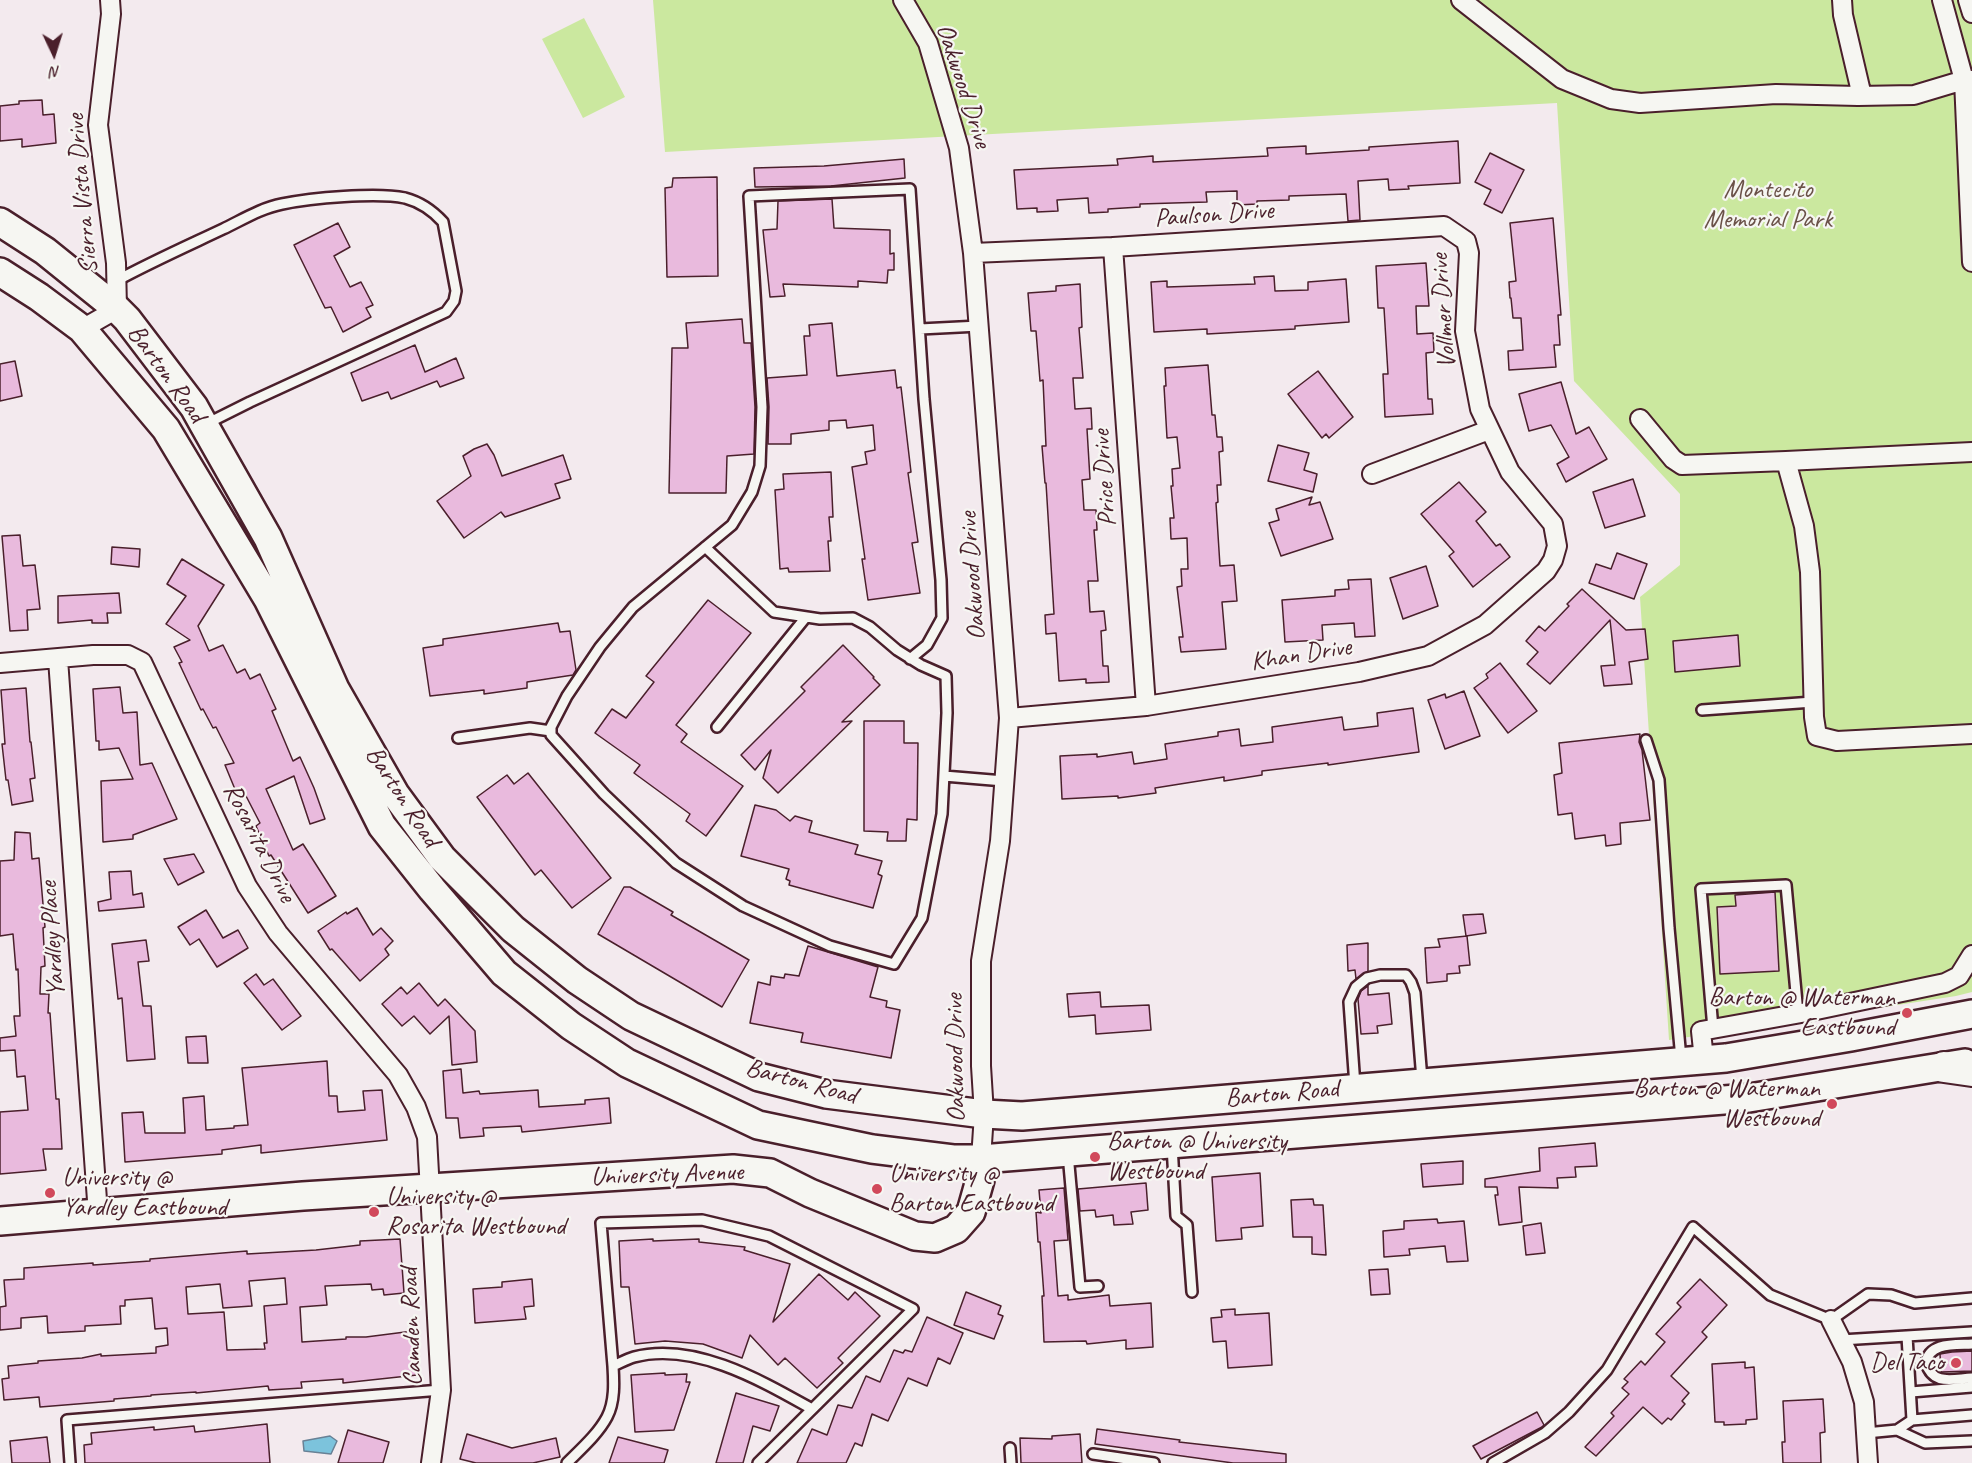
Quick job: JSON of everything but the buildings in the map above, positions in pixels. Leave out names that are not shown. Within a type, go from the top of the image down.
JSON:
[{"type":"main road","name":"Barton Road","points":[[0,222],[45,251],[117,309],[194,407],[268,538],[335,689],[396,794],[442,858],[513,929],[577,980],[631,1016],[759,1077],[825,1094],[984,1114],[1022,1116],[1726,1058],[1972,1014]]},
{"type":"main road","name":"Barton Road","points":[[0,272],[82,329],[166,429],[268,599],[382,826],[504,973],[571,1026],[627,1063],[758,1125],[872,1149],[953,1159],[981,1159],[1749,1098],[1963,1066]]},
{"type":"main road","name":"University Avenue","points":[[0,1221],[303,1196],[733,1168],[770,1173],[810,1193],[915,1236],[935,1238],[956,1229],[971,1212],[980,1180],[981,1159]]},
{"type":"street","name":"Sierra Vista Drive","points":[[82,329],[117,309],[116,263],[98,125],[111,14],[110,0]]},
{"type":"street","name":"Oakwood Drive","points":[[903,0],[928,43],[959,148],[973,253],[1009,718],[1000,841],[981,961],[981,1066],[984,1114],[981,1159]]},
{"type":"street","points":[[1461,0],[1562,79],[1611,99],[1640,103],[1776,94],[1914,95],[1968,80]]},
{"type":"street","points":[[1842,0],[1843,15],[1862,96]]},
{"type":"street","points":[[1942,0],[1968,80],[1972,262]]},
{"type":"street","points":[[1968,0],[1972,13]]},
{"type":"street","name":"Paulson Drive","points":[[973,253],[1113,247],[1418,228],[1431,225],[1444,226],[1456,232]]},
{"type":"street","name":"Vollmer Drive","points":[[1456,232],[1466,241],[1469,253],[1465,331],[1480,409],[1510,472],[1553,524],[1557,546]]},
{"type":"street","name":"Price Drive","points":[[1113,247],[1146,706]]},
{"type":"street","points":[[1640,419],[1673,459],[1682,465],[1972,452]]},
{"type":"street","points":[[1372,474],[1490,430]]},
{"type":"street","points":[[1786,461],[1804,526],[1810,572],[1813,702],[1817,736],[1838,741],[1972,734]]},
{"type":"street","name":"Khan Drive","points":[[1009,718],[1146,706],[1359,672],[1428,656],[1485,625],[1546,570],[1553,560],[1557,546]]},
{"type":"street","name":"Rosarita Drive","points":[[0,663],[93,655],[128,655],[142,662],[247,886],[278,933],[398,1075],[416,1107],[427,1137],[431,1188]]},
{"type":"street","name":"Yardley Place","points":[[57,659],[98,1214]]},
{"type":"street","points":[[1693,1061],[1701,1031],[1798,1014],[1945,983],[1959,976],[1972,955]]},
{"type":"street","name":"Camden Road","points":[[431,1188],[441,1390],[431,1463]]},
{"type":"street","points":[[1831,1320],[1852,1362],[1864,1401],[1868,1463]]},
{"type":"lane","points":[[705,547],[774,612],[820,619],[853,618],[870,627],[897,650],[910,659],[921,666],[946,676],[947,713],[942,814],[922,918],[894,964],[830,946],[743,906],[676,862],[604,794],[551,735],[551,727],[567,696],[600,647],[633,608],[705,547],[732,525],[752,492],[760,466],[762,407],[748,196],[910,189],[924,399],[941,580],[942,618],[927,645],[910,659]]},
{"type":"lane","points":[[116,281],[151,262],[281,204],[370,195],[404,198],[421,204],[443,222],[456,291],[454,302],[446,312],[204,425]]},
{"type":"lane","points":[[920,329],[979,326]]},
{"type":"lane","points":[[717,727],[806,617]]},
{"type":"lane","points":[[1702,710],[1813,702]]},
{"type":"lane","points":[[458,738],[530,728],[551,731]]},
{"type":"lane","points":[[1646,740],[1659,780],[1669,928],[1693,1061]]},
{"type":"lane","points":[[944,776],[1004,781]]},
{"type":"lane","points":[[1713,1029],[1701,890],[1785,885],[1798,1014]]},
{"type":"lane","points":[[1356,1087],[1349,1002],[1356,987],[1367,978],[1380,975],[1406,975],[1411,982],[1415,993],[1422,1082]]},
{"type":"lane","points":[[1172,1143],[1176,1216],[1187,1225],[1192,1292]]},
{"type":"lane","points":[[1068,1151],[1080,1287],[1098,1286]]},
{"type":"lane","points":[[567,1463],[608,1417],[612,1401],[613,1366],[601,1223],[702,1220],[769,1236],[913,1309],[758,1463]]},
{"type":"lane","points":[[1493,1463],[1545,1433],[1569,1412],[1607,1370],[1693,1227],[1770,1295],[1831,1320],[1868,1294],[1891,1295],[1915,1303],[1972,1298]]},
{"type":"lane","points":[[1841,1340],[1972,1332]]},
{"type":"lane","points":[[1907,1336],[1912,1420]]},
{"type":"lane","points":[[1972,1344],[1938,1347],[1931,1351],[1926,1363],[1930,1374],[1939,1380],[1972,1378]]},
{"type":"lane","points":[[613,1366],[633,1357],[650,1354],[673,1354],[706,1359],[738,1371],[812,1409]]},
{"type":"lane","points":[[1911,1392],[1972,1388]]},
{"type":"lane","points":[[70,1463],[67,1420],[441,1390]]},
{"type":"lane","points":[[1866,1433],[1896,1430],[1912,1420],[1972,1415]]},
{"type":"lane","points":[[1896,1430],[1925,1443],[1972,1441]]},
{"type":"lane","points":[[1010,1448],[1011,1463]]},
{"type":"lane","points":[[1093,1454],[1154,1463]]},
{"type":"green space","name":"Montecito Memorial Park","points":[[653,0],[1972,0],[1972,992],[1669,1040],[1640,597],[1680,565],[1680,494],[1574,381],[1557,103],[665,152]]},
{"type":"green space","points":[[584,18],[625,97],[583,118],[542,39]]},
{"type":"water","points":[[330,1436],[337,1441],[331,1454],[304,1451],[303,1441]]},
{"type":"place","name":"Barton @ Waterman Eastbound","points":[[1907,1013]]},
{"type":"place","name":"Barton @ Waterman Westbound","points":[[1832,1104]]},
{"type":"place","name":"Barton @ University Westbound","points":[[1095,1157]]},
{"type":"place","name":"University @ Barton Eastbound","points":[[877,1189]]},
{"type":"place","name":"University @ Yardley Eastbound","points":[[50,1193]]},
{"type":"place","name":"University @ Rosarita Westbound","points":[[374,1212]]},
{"type":"place","name":"Del Taco","points":[[1956,1363]]}]
